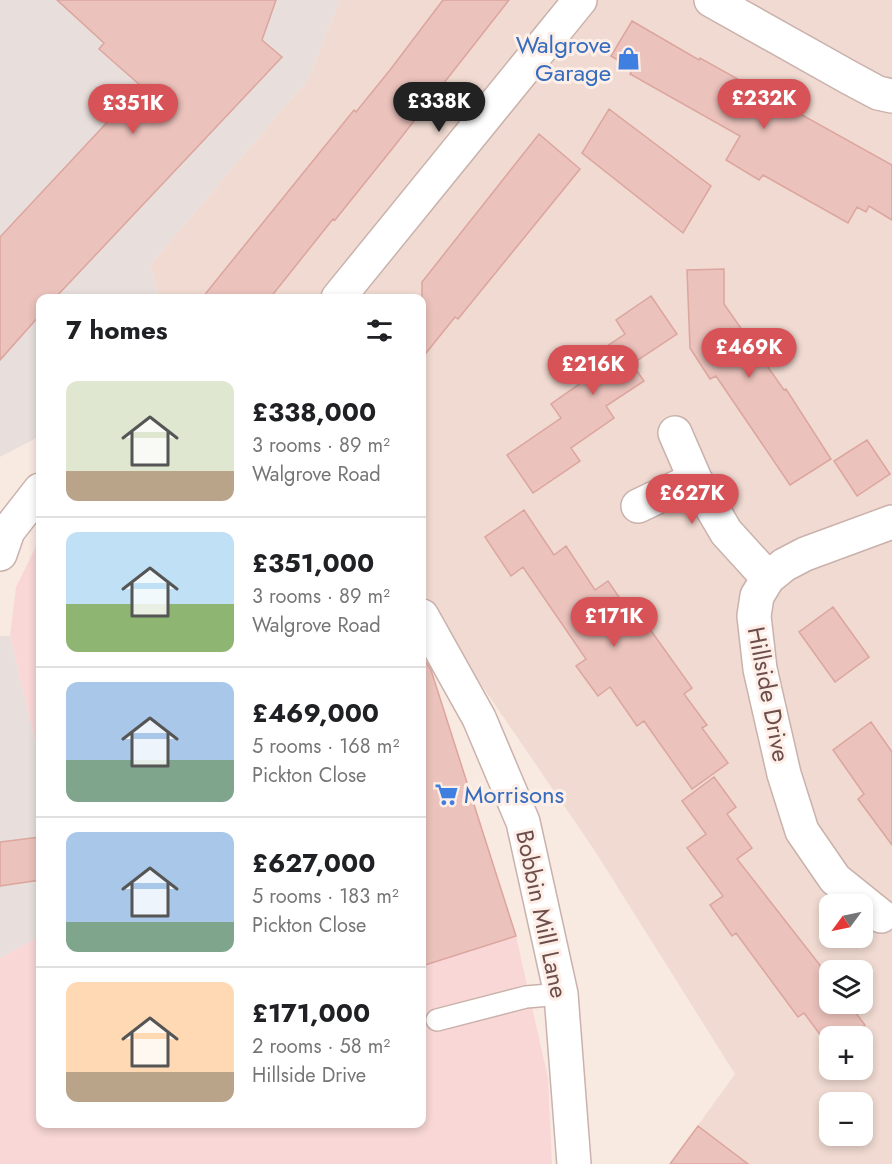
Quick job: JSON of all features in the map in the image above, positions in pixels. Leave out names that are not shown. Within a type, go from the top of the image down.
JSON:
[{"type":"street","points":[[341,294],[580,0]]},
{"type":"street","points":[[711,0],[878,93],[892,96]]},
{"type":"street","points":[[675,433],[695,479],[726,532],[768,578]]},
{"type":"street","points":[[638,506],[695,479]]},
{"type":"street","points":[[0,554],[8,531],[36,495]]},
{"type":"street","name":"Hillside Drive","points":[[880,916],[834,879],[802,831],[784,774],[760,669],[754,616],[757,596],[768,578],[784,565],[805,554],[892,522]]},
{"type":"street","name":"Bobbin Mill Lane","points":[[426,623],[479,718],[523,822],[561,994],[574,1164]]},
{"type":"lane","points":[[437,1020],[526,997],[561,994]]},
{"type":"shaded area","points":[[0,0],[340,0],[309,78],[150,265],[158,294],[36,294],[36,438],[0,457]]},
{"type":"shaded area","points":[[340,0],[892,0],[892,1164],[670,1164],[735,1074],[593,848],[426,604],[426,294],[158,294],[150,265],[309,78]]},
{"type":"shaded area","points":[[36,546],[36,746],[10,636],[16,587]]},
{"type":"shaded area","points":[[0,636],[10,636],[36,746],[36,938],[0,958]]},
{"type":"shaded area","points":[[426,655],[516,936],[548,1078],[552,1164],[0,1164],[0,958],[36,938],[36,1128],[426,1128]]},
{"type":"building","points":[[57,0],[276,0],[262,40],[282,57],[59,294],[36,294],[36,320],[0,360],[0,237],[141,86],[99,49],[104,43]]},
{"type":"building","points":[[443,0],[509,0],[396,144],[273,294],[205,294],[354,110],[356,112]]},
{"type":"building","points":[[632,21],[892,165],[892,220],[869,206],[866,212],[857,207],[848,223],[763,175],[759,180],[726,160],[740,136],[630,74],[633,69],[611,56]]},
{"type":"building","points":[[609,109],[711,186],[683,233],[582,153]]},
{"type":"building","points":[[539,134],[580,169],[458,319],[455,317],[426,353],[426,294],[422,294],[422,282]]},
{"type":"building","points":[[724,269],[724,304],[784,390],[786,389],[831,459],[790,485],[716,376],[710,379],[690,348],[687,270]]},
{"type":"building","points":[[651,296],[677,334],[632,364],[644,381],[606,406],[614,418],[571,448],[580,461],[533,493],[507,455],[561,418],[551,404],[592,375],[583,362],[625,334],[616,320]]},
{"type":"building","points":[[867,440],[890,474],[857,496],[834,461]]},
{"type":"building","points":[[524,510],[554,555],[566,546],[595,590],[608,581],[636,622],[642,618],[692,688],[684,694],[707,725],[702,728],[728,763],[692,789],[644,721],[637,726],[610,687],[598,696],[576,666],[586,659],[523,567],[511,576],[485,537]]},
{"type":"building","points":[[833,607],[869,657],[835,682],[799,632]]},
{"type":"building","name":"Morrisons","points":[[426,662],[431,670],[516,936],[426,965]]},
{"type":"building","points":[[871,722],[892,752],[892,845],[858,799],[864,794],[833,750]]},
{"type":"building","points":[[714,777],[736,807],[727,814],[752,848],[737,859],[819,964],[819,1014],[857,1014],[865,1025],[819,1026],[819,1033],[804,1013],[798,1017],[736,933],[732,936],[710,905],[723,896],[687,848],[706,834],[682,801]]},
{"type":"building","points":[[36,838],[36,881],[0,886],[0,842]]},
{"type":"building","points":[[698,1126],[748,1164],[670,1164]]},
{"type":"place","name":"Walgrove Garage","points":[[629,58]]},
{"type":"place","name":"Morrisons","points":[[446,794]]}]
